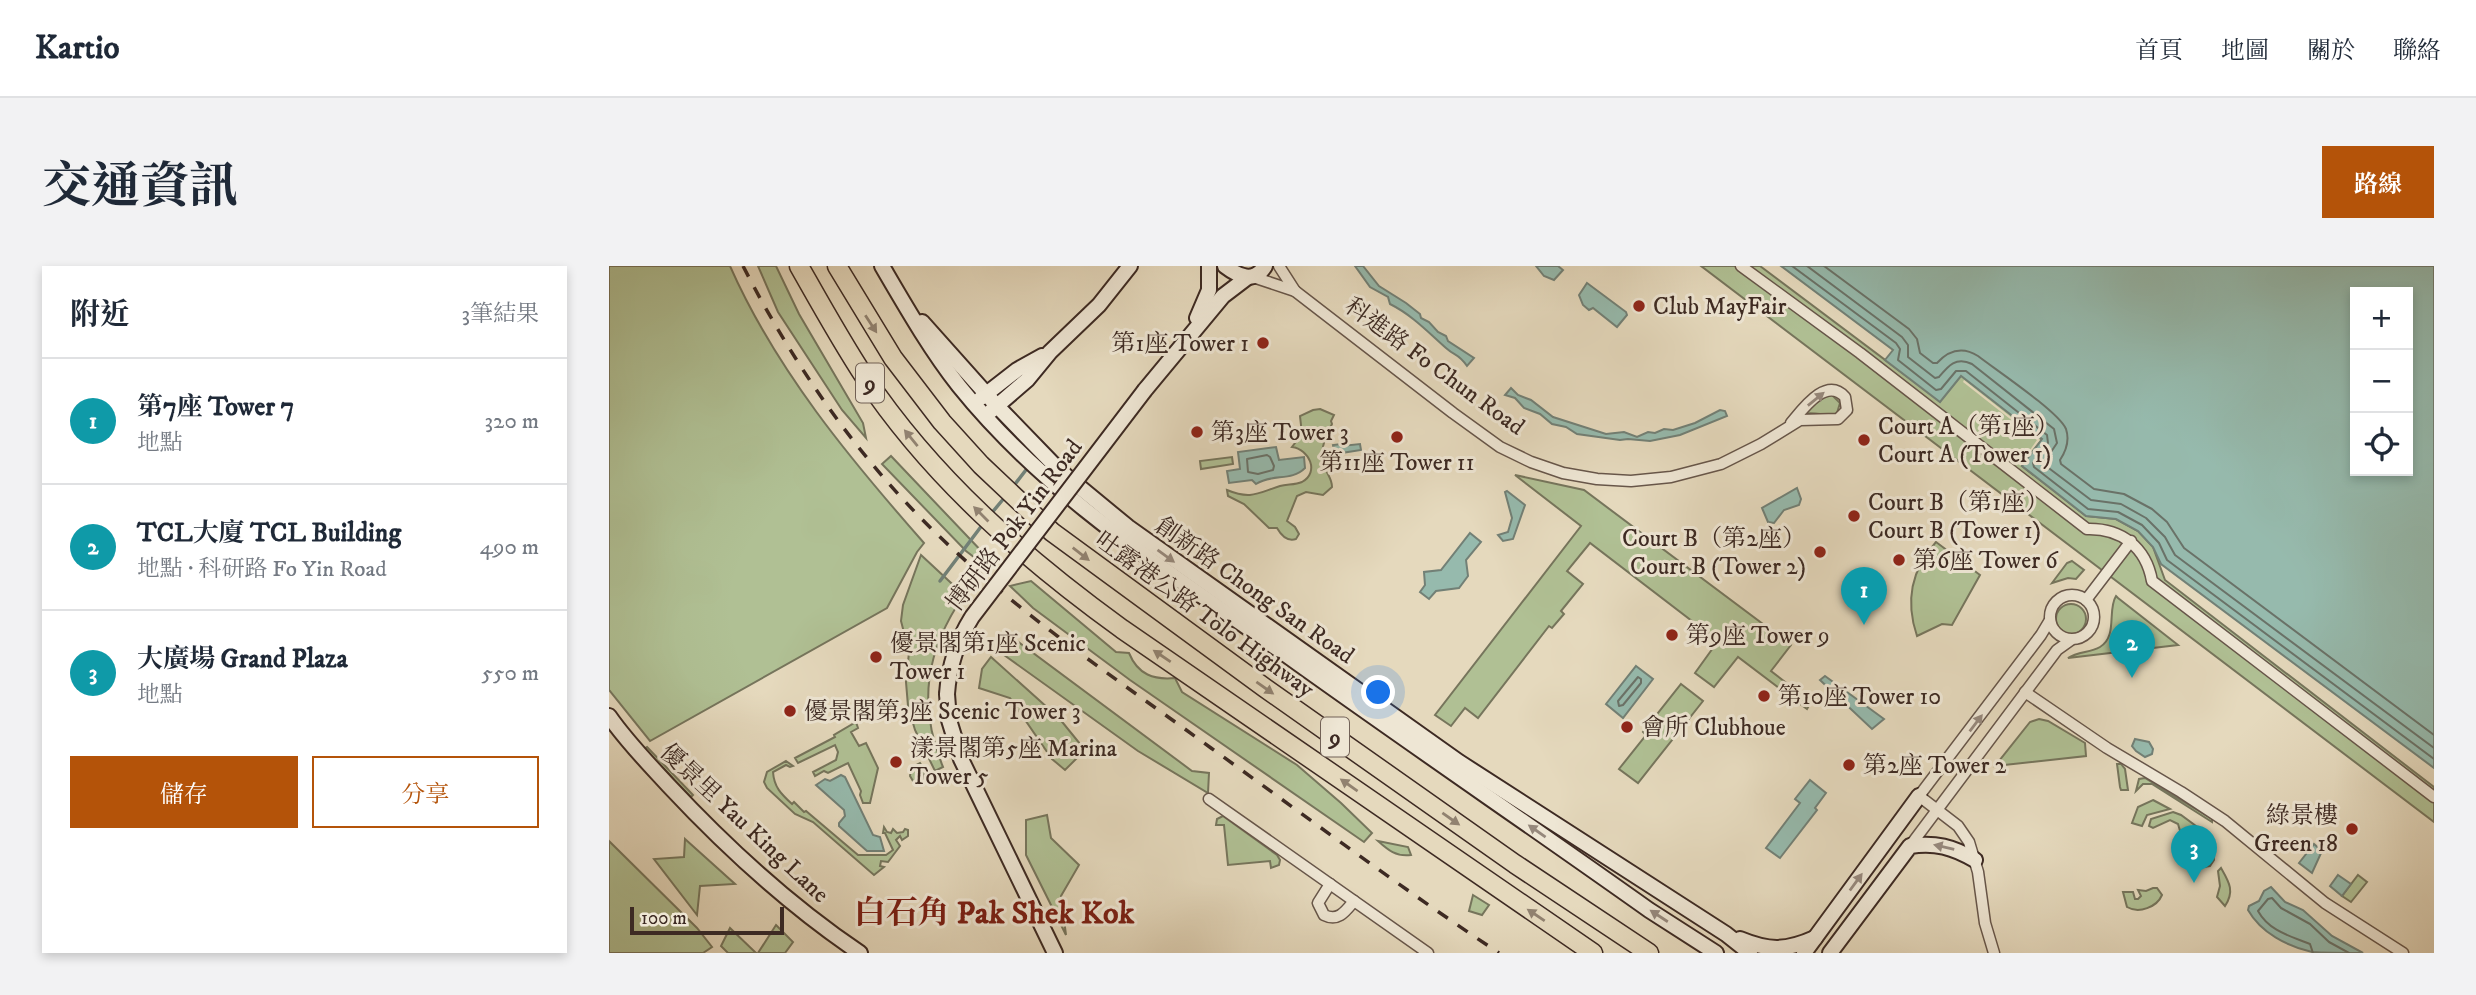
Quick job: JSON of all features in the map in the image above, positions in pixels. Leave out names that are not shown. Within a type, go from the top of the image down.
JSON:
[{"type":"highway","name":"9","points":[[799,266],[865,377],[915,443],[956,489],[1007,539],[1111,621],[1593,953]]},
{"type":"highway","name":"吐露港公路 Tolo Highway","points":[[837,266],[893,358],[941,422],[1028,511],[1097,567],[1265,688],[1515,864],[1649,953]]},
{"type":"main road","name":"創新路 Chong San Road","points":[[882,266],[910,312],[929,329],[991,411],[1009,440],[1167,556],[1448,754],[1726,934],[1751,953]]},
{"type":"main road","points":[[991,411],[1027,380],[1050,352],[1099,305],[1130,266]]},
{"type":"main road","name":"博研路 Pok Yin Road","points":[[1186,338],[1208,296],[1209,266]]},
{"type":"main road","name":"科進路 Fo Chun Road","points":[[1225,266],[1238,275],[1251,277]]},
{"type":"main road","points":[[1251,277],[1260,274],[1265,266]]},
{"type":"main road","name":"博研路 Pok Yin Road","points":[[1055,953],[961,759],[949,720],[947,694],[951,662],[972,617],[1145,390],[1223,296],[1251,277]]},
{"type":"main road","points":[[980,398],[1017,370],[1050,352]]},
{"type":"main road","name":"創新路 Chong San Road","points":[[991,411],[1020,429],[1056,476],[1160,567],[1638,902],[1716,953]]},
{"type":"main road","name":"優景里 Yau King Lane","points":[[609,716],[646,762],[729,846],[818,924],[860,953]]},
{"type":"main road","points":[[1804,953],[1919,796]]},
{"type":"main road","points":[[1830,953],[1910,846],[1948,846],[1975,860]]},
{"type":"main road","points":[[1839,953],[1848,928]]},
{"type":"main road","points":[[1726,934],[1772,949],[1794,946],[1816,937]]},
{"type":"street","name":"科進路 Fo Chun Road","points":[[1279,266],[1295,291],[1453,413],[1500,447],[1563,473],[1631,481],[1697,472],[1742,454],[1791,423],[1822,393],[1833,390],[1845,397],[1846,410],[1838,419],[1806,419],[1791,423]]},
{"type":"street","points":[[1741,266],[1860,353],[2087,529],[2118,533],[2131,541],[2147,561],[2152,581],[2434,797]]},
{"type":"street","name":"科進路 Fo Chun Road","points":[[1251,277],[1295,291]]},
{"type":"street","points":[[2086,600],[2131,541]]},
{"type":"street","points":[[1910,846],[1937,810],[2025,692],[2057,650],[2071,640],[2085,636],[2093,625],[2094,611],[2086,600],[2074,595],[2061,598],[2052,607],[2050,620],[2041,635],[1919,796],[1937,810],[1951,820],[1964,834],[1975,860],[1985,923],[1994,953]]},
{"type":"street","points":[[2050,620],[2055,631],[2071,640]]},
{"type":"street","points":[[2025,692],[2107,748],[2225,821],[2325,903],[2403,953]]},
{"type":"street","points":[[1209,799],[1428,953]]},
{"type":"street","points":[[1330,884],[1318,903],[1324,915],[1332,918],[1340,916],[1354,901]]},
{"type":"green space","points":[[609,266],[730,266],[769,341],[792,377],[842,446],[924,543],[887,608],[650,741],[609,690]]},
{"type":"green space","points":[[758,266],[776,266],[799,314],[863,423],[866,438],[842,410],[778,312]]},
{"type":"green space","points":[[1701,266],[1760,266],[1940,401],[1961,375],[2042,439],[2022,466],[2086,516],[2116,519],[2138,531],[2153,547],[2165,580],[2434,787],[2434,822]]},
{"type":"green space","points":[[1831,394],[1840,403],[1837,413],[1804,414],[1822,398]]},
{"type":"green space","points":[[1320,409],[1334,415],[1322,452],[1332,487],[1323,495],[1306,492],[1297,496],[1287,521],[1299,534],[1296,539],[1290,540],[1277,528],[1269,528],[1244,504],[1228,496],[1227,490],[1242,495],[1254,494],[1299,483],[1307,478],[1310,462],[1303,452],[1292,447],[1302,434],[1300,416]]},
{"type":"green space","points":[[891,456],[987,557],[983,564],[966,551],[882,464]]},
{"type":"green space","points":[[1232,457],[1233,464],[1201,469],[1200,461]]},
{"type":"green space","points":[[1515,475],[1584,490],[1791,645],[1771,671],[1811,702],[1807,709],[1738,657],[1714,687],[1695,673],[1718,641],[1590,543],[1567,571],[1583,584],[1561,611],[1564,614],[1552,628],[1549,626],[1478,718],[1465,708],[1451,726],[1435,715],[1581,526]]},
{"type":"green space","points":[[1936,542],[1980,575],[1952,625],[1942,624],[1917,636],[1911,610],[1913,586],[1921,564]]},
{"type":"green space","points":[[921,555],[964,595],[941,636],[929,678],[930,721],[943,767],[935,771],[915,730],[908,706],[906,682],[909,652],[901,621],[903,605]]},
{"type":"green space","points":[[2072,561],[2084,570],[2076,579],[2068,578],[2052,583],[2067,563]]},
{"type":"green space","points":[[1031,581],[1116,652],[1129,653],[1142,671],[1154,677],[1175,678],[1182,692],[1297,765],[1372,833],[1364,842],[1130,680],[1033,608],[1010,586]]},
{"type":"green space","points":[[2116,596],[2178,645],[2068,658],[2096,649],[2105,642],[2111,630],[2112,608]]},
{"type":"green space","points":[[2071,604],[2082,608],[2086,619],[2082,630],[2071,634],[2060,630],[2056,619],[2060,608]]},
{"type":"green space","points":[[1005,632],[1192,771],[1209,773],[1208,793],[1138,751],[997,650]]},
{"type":"green space","points":[[991,657],[1059,718],[1085,750],[1065,770],[1052,759],[1010,698],[979,688],[982,669]]},
{"type":"green space","points":[[1681,684],[1703,701],[1638,783],[1619,769],[1646,735],[1643,732]]},
{"type":"green space","points":[[2039,719],[2048,721],[2085,743],[2086,756],[1995,766],[2030,722]]},
{"type":"green space","points":[[856,722],[858,728],[851,732],[859,746],[866,743],[878,768],[870,803],[863,803],[861,791],[848,763],[815,776],[813,772],[836,760],[838,752],[835,745],[798,763],[795,758],[835,737],[834,735]]},
{"type":"green space","points":[[647,747],[693,795],[691,797],[644,749]]},
{"type":"green space","points":[[786,761],[793,766],[786,765],[773,772],[781,793],[858,855],[886,855],[893,850],[883,833],[884,827],[891,833],[893,829],[897,833],[908,830],[908,836],[902,840],[900,836],[896,840],[900,846],[888,862],[881,861],[880,866],[884,867],[874,875],[813,822],[795,814],[767,788],[764,782],[767,772]]},
{"type":"green space","points":[[920,763],[925,771],[922,781],[913,781],[910,776],[911,768]]},
{"type":"green space","points":[[2117,764],[2121,764],[2125,769],[2128,790],[2121,790]]},
{"type":"green space","points":[[2145,778],[2212,819],[2212,822],[2152,784],[2143,784],[2136,791],[2139,779]]},
{"type":"green space","points":[[2153,800],[2170,809],[2147,815],[2142,826],[2132,823],[2138,807]]},
{"type":"green space","points":[[2173,812],[2211,837],[2181,834],[2178,824],[2170,820],[2153,828],[2149,826],[2151,819]]},
{"type":"green space","points":[[1047,815],[1051,838],[1079,865],[1061,896],[1066,935],[1026,855],[1026,820]]},
{"type":"green space","points":[[1223,816],[1277,855],[1279,865],[1271,868],[1270,861],[1228,865],[1224,825],[1216,825],[1217,819]]},
{"type":"green space","points":[[685,839],[735,884],[700,886],[697,915],[654,859],[684,857]]},
{"type":"green space","points":[[609,841],[697,928],[712,947],[703,953],[609,953]]},
{"type":"green space","points":[[1378,841],[1408,847],[1411,855],[1397,854]]},
{"type":"green space","points":[[2212,841],[2214,860],[2210,866],[2204,867],[2193,859],[2196,850]]},
{"type":"green space","points":[[2221,868],[2230,891],[2225,906],[2217,897],[2220,886],[2218,871]]},
{"type":"green space","points":[[2358,875],[2367,882],[2351,902],[2342,896]]},
{"type":"green space","points":[[2157,888],[2162,895],[2156,903],[2137,910],[2127,907],[2123,892],[2133,892],[2135,899],[2138,899],[2141,896],[2138,890]]},
{"type":"green space","points":[[1473,895],[1489,905],[1482,915],[1469,911]]},
{"type":"green space","points":[[776,925],[793,942],[785,953],[758,953]]},
{"type":"green space","points":[[730,928],[756,953],[728,953],[721,946]]},
{"type":"water","points":[[1355,266],[1363,266],[1379,286],[1406,303],[1446,336],[1448,341],[1474,358],[1467,366],[1413,319],[1390,304],[1388,297],[1370,287]]},
{"type":"water","points":[[1536,266],[1558,266],[1563,270],[1554,280],[1544,276]]},
{"type":"water","points":[[1781,266],[2434,266],[2434,768],[2161,564],[2153,547],[2138,531],[2116,519],[2086,516],[2022,466],[2042,439],[1961,376],[1940,402],[1885,360],[1893,350]]},
{"type":"water","points":[[1587,283],[1626,312],[1627,315],[1617,327],[1593,308],[1589,310],[1583,305],[1579,295]]},
{"type":"water","points":[[1511,388],[1553,417],[1606,434],[1624,432],[1637,437],[1648,432],[1673,430],[1695,423],[1720,410],[1725,411],[1727,416],[1680,435],[1650,441],[1620,440],[1577,434],[1566,427],[1552,424],[1540,414],[1524,408],[1515,398],[1505,395]]},
{"type":"water","points":[[1360,444],[1361,450],[1335,454],[1333,445]]},
{"type":"water","points":[[1276,447],[1279,460],[1304,457],[1305,468],[1294,475],[1256,484],[1252,480],[1229,483],[1227,471],[1240,469],[1238,452]]},
{"type":"water","points":[[1797,488],[1801,499],[1799,505],[1784,510],[1774,523],[1768,522],[1762,508]]},
{"type":"water","points":[[1505,492],[1525,505],[1513,539],[1503,541],[1498,535],[1508,532],[1512,518]]},
{"type":"water","points":[[1470,533],[1481,542],[1466,560],[1468,576],[1459,588],[1436,591],[1429,599],[1420,592],[1425,585],[1424,572],[1441,570]]},
{"type":"water","points":[[1636,666],[1653,679],[1623,718],[1606,704]]},
{"type":"water","points":[[1825,676],[1884,719],[1872,729],[1820,680]]},
{"type":"water","points":[[2135,739],[2149,742],[2153,749],[2152,754],[2145,757],[2136,751],[2132,746]]},
{"type":"water","points":[[841,775],[845,777],[873,835],[880,837],[884,851],[867,851],[839,826],[845,816],[844,810],[816,785],[825,779],[830,781]]},
{"type":"water","points":[[1810,780],[1826,793],[1815,808],[1817,810],[1780,858],[1766,848],[1800,803],[1795,799]]},
{"type":"water","points":[[2314,844],[2322,851],[2312,873],[2299,863]]},
{"type":"water","points":[[2338,875],[2351,884],[2342,896],[2330,886]]},
{"type":"water","points":[[2271,887],[2285,902],[2303,910],[2332,936],[2363,953],[2312,952],[2284,942],[2267,932],[2248,910],[2249,906],[2259,901],[2264,891]]},
{"type":"pier","points":[[1964,380],[2040,440],[2019,466],[2037,440],[1963,382]]},
{"type":"waterway","points":[[1012,488],[1029,466]]},
{"type":"waterway","points":[[990,515],[1005,497]]},
{"type":"waterway","points":[[940,581],[983,524]]},
{"type":"railway","points":[[743,266],[787,344],[837,419],[893,488],[956,552],[1017,605],[1081,654],[1390,878],[1499,953]]},
{"type":"place","name":"Club MayFair","points":[[1639,306]]},
{"type":"place","name":"第1座 Tower 1","points":[[1263,343]]},
{"type":"place","name":"第3座 Tower 3","points":[[1197,432]]},
{"type":"place","name":"第11座 Tower 11","points":[[1397,437]]},
{"type":"place","name":"Court A（第1座） Court A (Tower 1)","points":[[1864,440]]},
{"type":"place","name":"Court B（第1座） Court B (Tower 1)","points":[[1854,516]]},
{"type":"place","name":"Court B（第2座） Court B (Tower 2)","points":[[1820,552]]},
{"type":"place","name":"第6座 Tower 6","points":[[1899,560]]},
{"type":"place","name":"第7座 Tower 7","points":[[1864,625]]},
{"type":"place","name":"第9座 Tower 9","points":[[1672,635]]},
{"type":"place","name":"優景閣第1座 Scenic Tower 1","points":[[876,657]]},
{"type":"place","name":"TCL大廈 TCL Building","points":[[2132,678]]},
{"type":"place","name":"第10座 Tower 10","points":[[1764,696]]},
{"type":"place","name":"優景閣第3座 Scenic Tower 3","points":[[790,711]]},
{"type":"place","name":"會所 Clubhoue","points":[[1627,727]]},
{"type":"place","name":"漾景閣第5座 Marina Tower 5","points":[[896,762]]},
{"type":"place","name":"第2座 Tower 2","points":[[1849,765]]},
{"type":"place","name":"綠景樓 Green 18","points":[[2352,829]]},
{"type":"place","name":"大廣場 Grand Plaza","points":[[2194,883]]},
{"type":"district","name":"白石角 Pak Shek Kok","points":[[994,912]]}]
